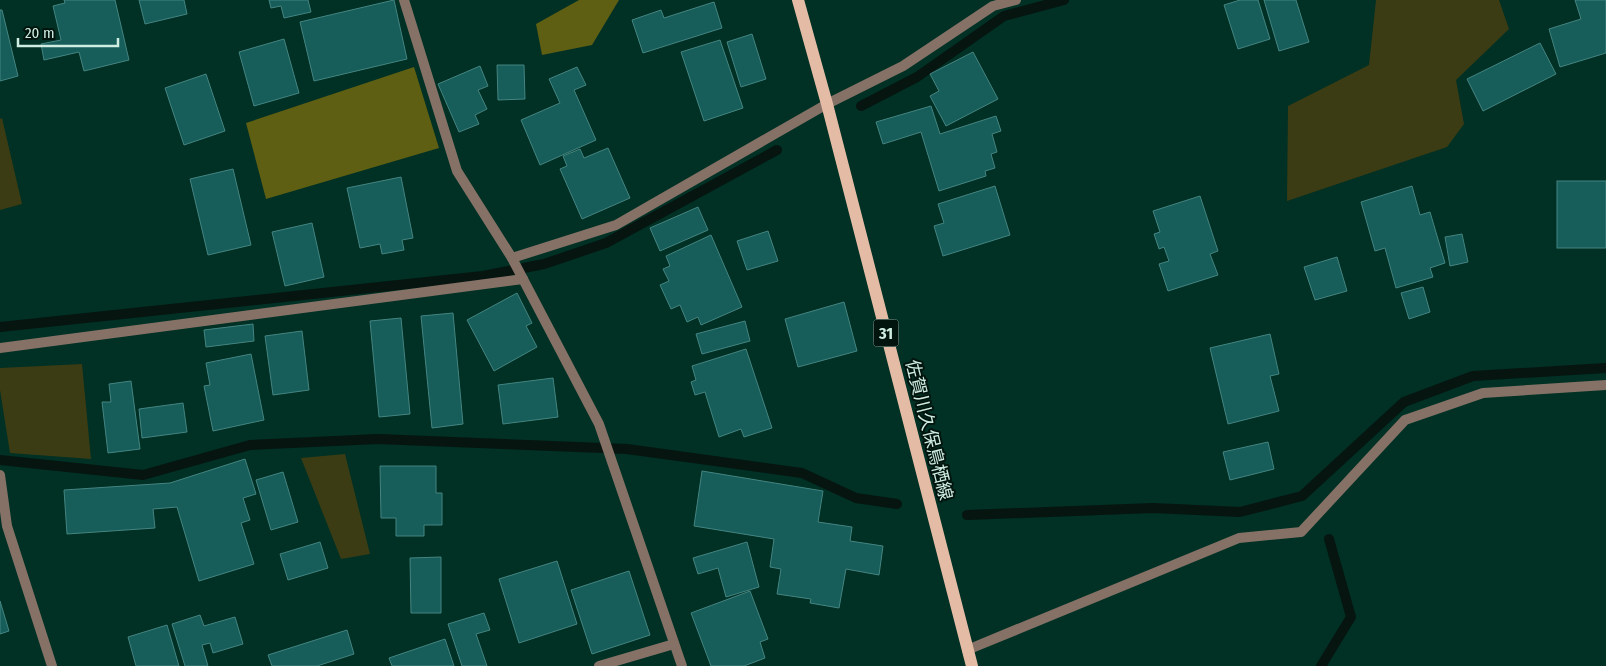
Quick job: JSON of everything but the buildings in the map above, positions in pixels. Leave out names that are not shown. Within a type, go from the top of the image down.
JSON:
[{"type":"main road","name":"佐賀川久保鳥栖線","points":[[798,0],[827,104],[972,666]]},
{"type":"street","points":[[404,0],[457,171],[512,258],[599,424],[682,666]]},
{"type":"street","points":[[983,0],[993,6]]},
{"type":"street","points":[[512,258],[616,225],[827,104],[903,66],[993,6],[1016,0]]},
{"type":"street","points":[[0,348],[523,279]]},
{"type":"street","points":[[967,650],[1239,538],[1301,532],[1405,420],[1484,393],[1606,385]]},
{"type":"street","points":[[0,476],[4,527],[52,666]]},
{"type":"street","points":[[599,666],[674,644]]},
{"type":"shaded area","points":[[579,0],[619,0],[592,45],[542,55],[536,24]]},
{"type":"shaded area","points":[[1376,0],[1499,0],[1509,29],[1456,80],[1464,124],[1447,147],[1287,201],[1288,106],[1369,65]]},
{"type":"shaded area","points":[[414,67],[439,148],[266,199],[246,123]]},
{"type":"shaded area","points":[[2,118],[22,204],[0,210],[0,119]]},
{"type":"shaded area","points":[[82,364],[91,459],[10,453],[0,390],[0,368]]},
{"type":"shaded area","points":[[345,454],[370,554],[341,559],[301,458]]},
{"type":"waterway","points":[[861,106],[917,77],[1004,16],[1064,0]]},
{"type":"waterway","points":[[0,327],[483,276],[544,264],[606,243],[777,150]]},
{"type":"waterway","points":[[967,515],[1153,508],[1240,512],[1302,496],[1404,402],[1473,376],[1606,368]]},
{"type":"waterway","points":[[0,460],[143,475],[250,445],[378,439],[627,449],[802,473],[856,498],[897,504]]},
{"type":"waterway","points":[[1321,666],[1351,617],[1329,539]]}]
